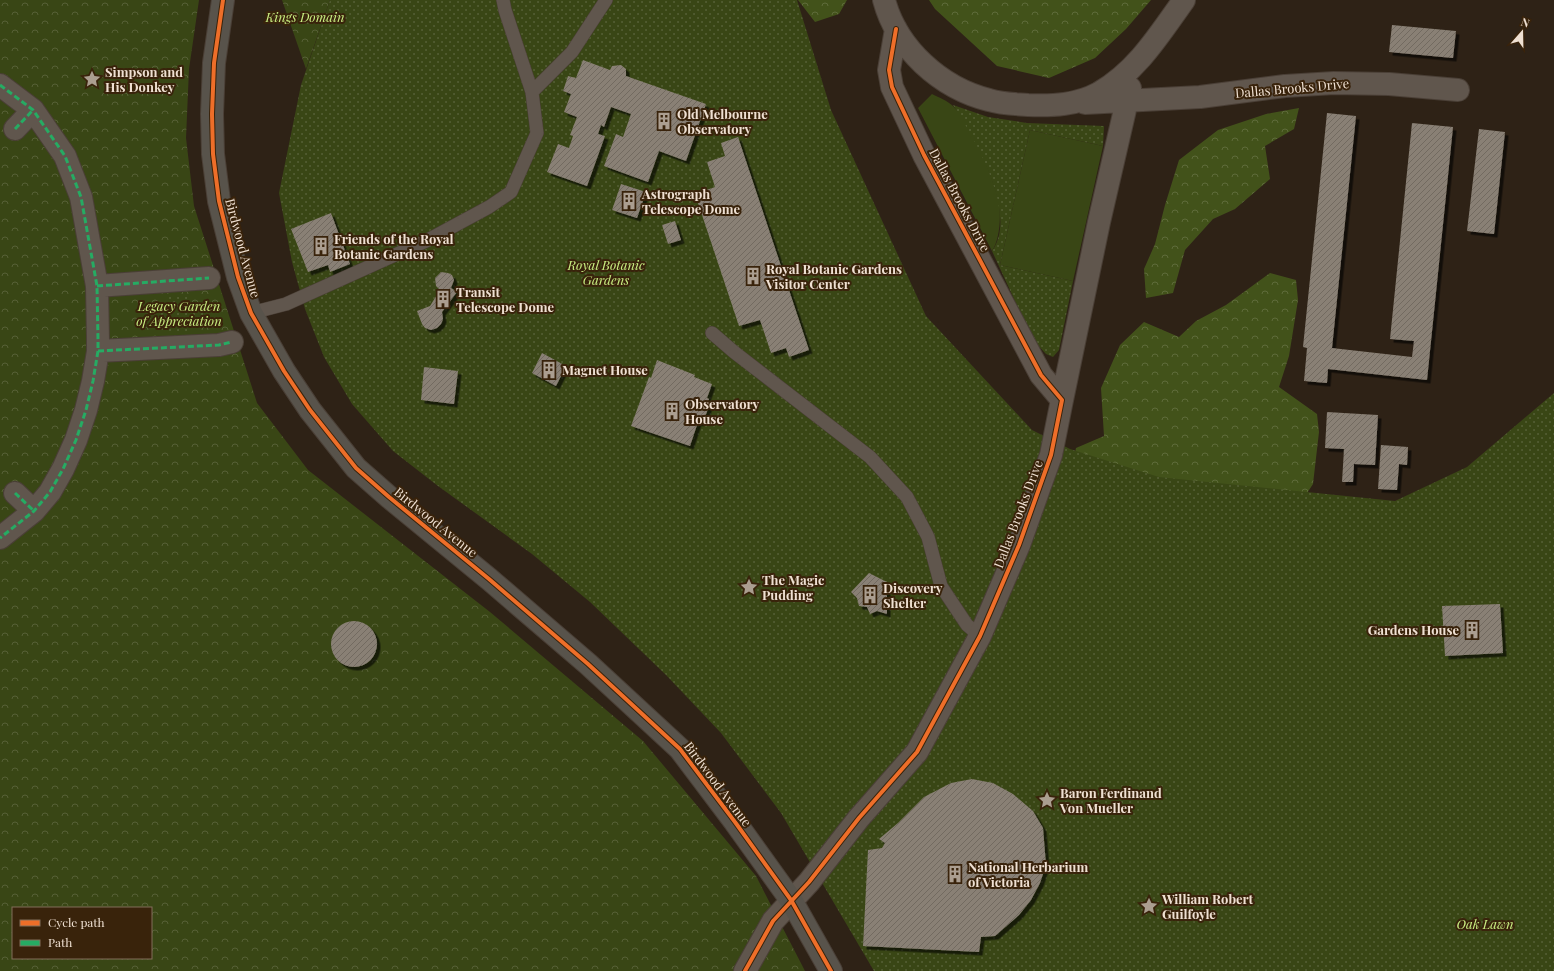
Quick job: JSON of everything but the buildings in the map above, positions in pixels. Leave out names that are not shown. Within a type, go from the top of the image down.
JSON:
[{"type":"street","name":"Birdwood Avenue","points":[[223,0],[214,63],[212,114],[213,154],[219,201],[226,234],[238,277],[251,313],[284,371],[310,410],[356,468],[588,664],[675,744],[735,822],[791,900],[831,971]]},
{"type":"street","name":"Dallas Brooks Drive","points":[[884,0],[896,29],[910,49],[926,67],[946,81],[978,97],[1012,104],[1045,106],[1200,97],[1285,86],[1334,83],[1382,84],[1458,90]]},
{"type":"street","points":[[1135,66],[1184,0]]},
{"type":"street","name":"Dallas Brooks Drive","points":[[896,29],[889,70],[892,87],[924,155],[1041,375],[1062,400]]},
{"type":"street","name":"Dallas Brooks Drive","points":[[1070,104],[1098,94],[1135,66]]},
{"type":"street","name":"Dallas Brooks Drive","points":[[745,971],[773,921],[809,882],[859,818],[917,752],[980,636],[1019,545],[1048,465],[1099,222],[1135,66]]},
{"type":"street","points":[[0,85],[34,110],[65,156],[81,197],[97,286],[98,351],[93,381],[76,440],[63,469],[50,492],[34,511],[0,538]]},
{"type":"street","points":[[15,129],[34,110]]},
{"type":"street","points":[[97,286],[209,278]]},
{"type":"street","points":[[98,351],[219,345],[232,342]]},
{"type":"street","points":[[15,493],[34,511]]},
{"type":"lane","points":[[251,313],[286,304],[426,241],[489,207],[511,192],[537,133],[532,92],[503,0]]},
{"type":"lane","points":[[532,92],[572,52],[606,0]]},
{"type":"lane","points":[[712,333],[734,352],[870,457],[907,497],[928,537],[941,586],[967,625],[980,636]]},
{"type":"green space","points":[[0,0],[199,0],[189,69],[186,138],[194,206],[257,403],[308,470],[490,612],[643,741],[756,876],[805,971],[0,971]]},
{"type":"green space","name":"Kings Domain","points":[[282,0],[330,0],[306,69]]},
{"type":"green space","name":"Royal Botanic Gardens","points":[[330,0],[797,0],[831,110],[926,316],[1032,430],[1070,449],[1159,477],[1395,501],[1467,467],[1554,393],[1554,971],[874,971],[781,813],[721,733],[666,675],[590,602],[532,554],[438,486],[393,451],[352,404],[324,357],[305,309],[292,262],[279,193],[301,85]]},
{"type":"green space","points":[[798,0],[847,0],[839,14],[815,22]]},
{"type":"green space","points":[[929,0],[1151,0],[1126,29],[1095,58],[1049,78],[997,66],[935,9]]},
{"type":"green space","points":[[932,94],[951,104],[960,114],[974,138],[987,166],[1000,209],[997,240],[992,251],[918,108]]},
{"type":"green space","points":[[953,105],[988,117],[1027,123],[1104,126],[1103,146],[1030,130],[1000,265],[1073,281],[1059,350],[1053,357],[1046,354],[1033,340],[992,251],[999,235],[1000,217],[997,197],[982,156]]},
{"type":"green space","points":[[1299,108],[1294,129],[1265,146],[1270,179],[1235,209],[1213,219],[1185,250],[1173,293],[1146,298],[1144,269],[1155,244],[1179,160],[1218,130],[1266,114]]},
{"type":"green space","points":[[1030,130],[1103,146],[1073,281],[1000,265]]},
{"type":"green space","points":[[1270,273],[1296,280],[1298,300],[1289,356],[1279,387],[1317,414],[1319,432],[1313,484],[1294,513],[1069,481],[1076,448],[1104,436],[1101,388],[1120,345],[1144,322],[1179,337],[1196,321],[1226,305]]},
{"type":"green space","name":"Legacy Garden of Appreciation","points":[[168,295],[189,295],[190,304],[208,303],[208,323],[190,323],[190,332],[168,332],[168,323],[150,323],[150,305],[168,305]]},
{"type":"marked path","points":[[0,85],[33,110],[65,156],[81,197],[97,286],[98,340],[98,351],[93,381],[86,410],[76,440],[63,469],[50,492],[34,511],[0,538]]},
{"type":"marked path","points":[[15,129],[33,110]]},
{"type":"marked path","points":[[97,286],[209,278]]},
{"type":"marked path","points":[[98,351],[219,345],[232,342]]},
{"type":"marked path","points":[[15,493],[34,511]]},
{"type":"cycle path","points":[[223,0],[214,63],[212,114],[213,154],[219,201],[238,277],[251,313],[284,371],[310,410],[356,468],[588,664],[680,749],[791,900],[831,971]]},
{"type":"cycle path","points":[[745,971],[773,921],[809,882],[859,818],[917,752],[980,636],[1019,545],[1051,455],[1062,400],[1041,375],[924,155],[892,87],[889,70],[896,29]]},
{"type":"place","name":"Simpson and His Donkey","points":[[92,79]]},
{"type":"place","name":"Old Melbourne Observatory","points":[[664,121]]},
{"type":"place","name":"Astrograph Telescope Dome","points":[[629,201]]},
{"type":"place","name":"Friends of the Royal Botanic Gardens","points":[[321,246]]},
{"type":"place","name":"Royal Botanic Gardens Visitor Center","points":[[753,276]]},
{"type":"place","name":"Transit Telescope Dome","points":[[443,299]]},
{"type":"place","name":"Magnet House","points":[[549,370]]},
{"type":"place","name":"Observatory House","points":[[672,411]]},
{"type":"place","name":"The Magic Pudding","points":[[749,587]]},
{"type":"place","name":"Discovery Shelter","points":[[870,595]]},
{"type":"place","name":"Gardens House","points":[[1472,630]]},
{"type":"place","name":"Baron Ferdinand Von Mueller","points":[[1047,800]]},
{"type":"place","name":"National Herbarium of Victoria","points":[[955,874]]},
{"type":"place","name":"William Robert Guilfoyle","points":[[1149,906]]},
{"type":"park label","name":"Oak Lawn","points":[[1485,924]]}]
